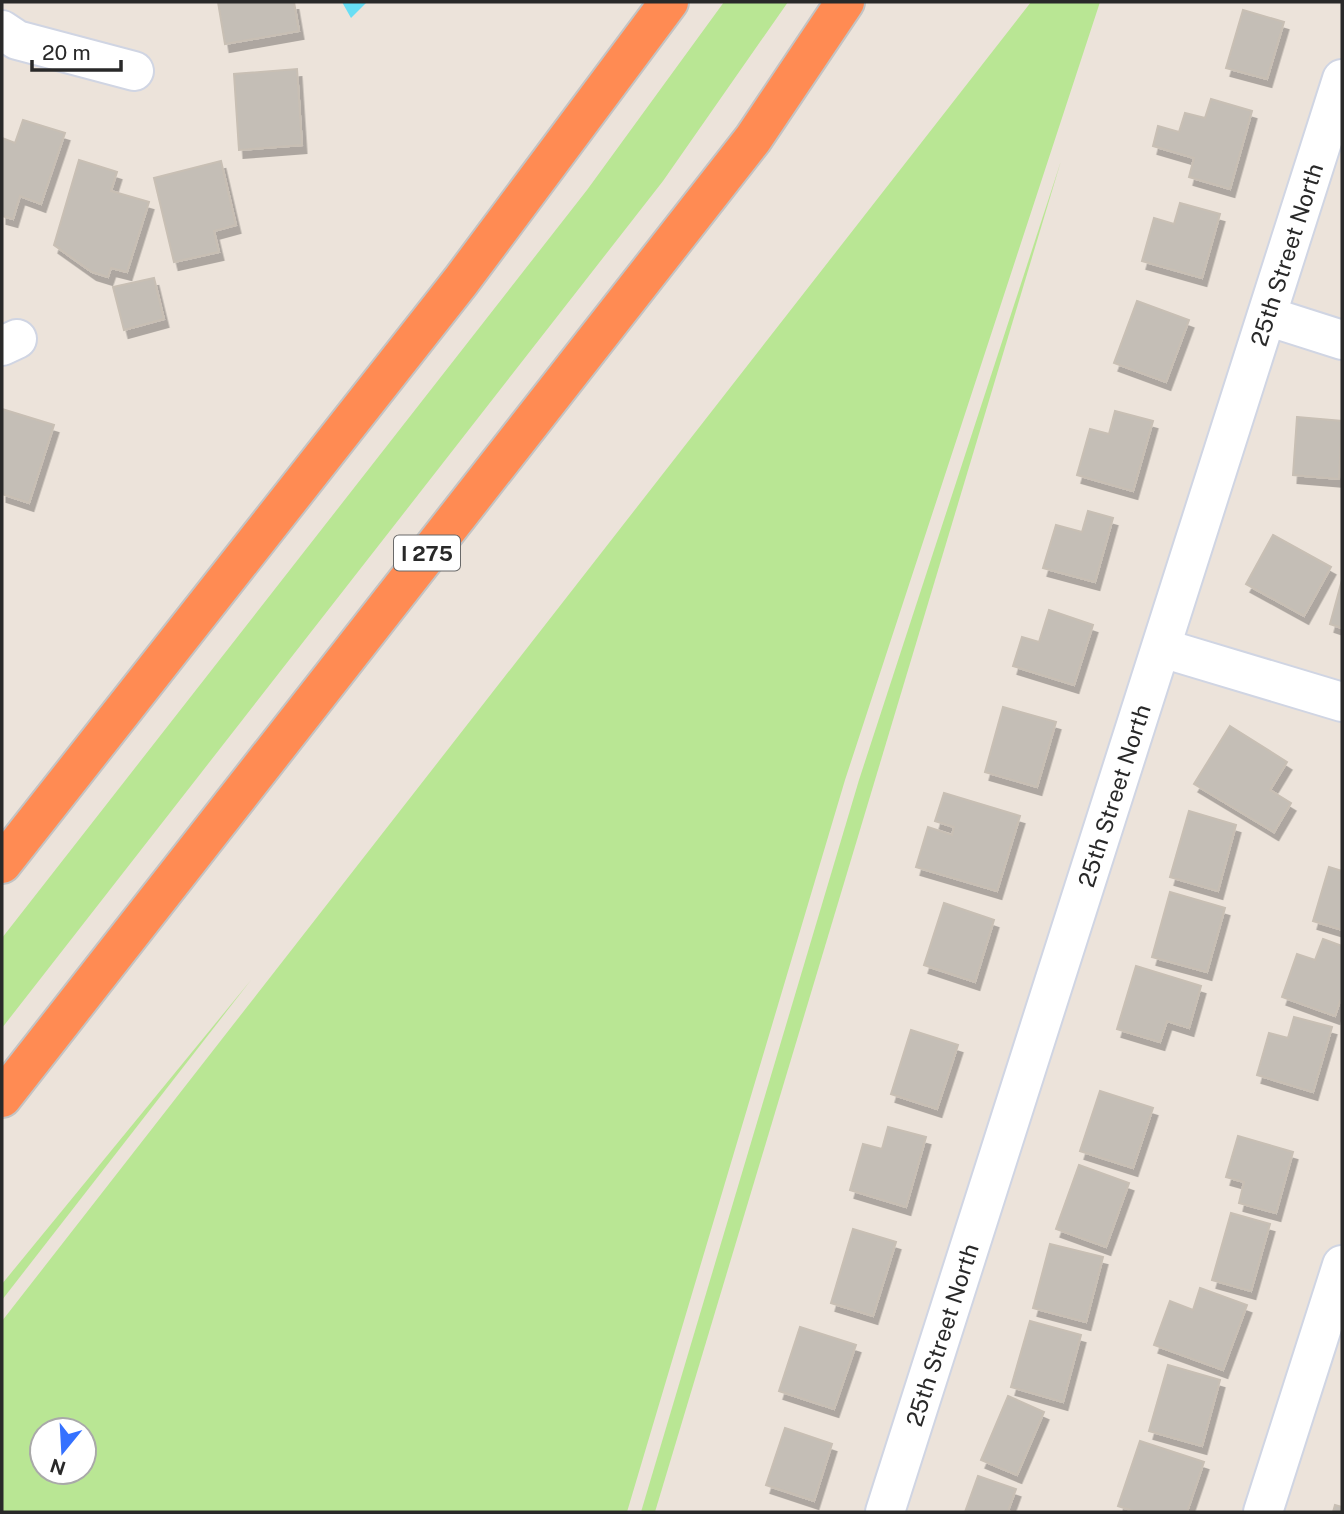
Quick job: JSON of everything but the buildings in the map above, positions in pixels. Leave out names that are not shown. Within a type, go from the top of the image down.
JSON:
[{"type":"highway","points":[[2,864],[461,281],[669,2]]},
{"type":"highway","name":"I 275","points":[[2,1098],[753,139],[845,2]]},
{"type":"street","points":[[2,30],[16,40],[134,71]]},
{"type":"street","name":"25th Street North","points":[[885,1512],[1342,79]]},
{"type":"street","points":[[1267,316],[1342,340]]},
{"type":"street","points":[[1162,648],[1342,702]]},
{"type":"street","points":[[1263,1512],[1342,1265]]},
{"type":"green space","points":[[724,2],[788,2],[663,181],[2,1028],[2,938],[587,190]]},
{"type":"green space","points":[[1031,2],[1100,2],[845,780],[627,1512],[2,1512],[2,1321]]},
{"type":"green space","points":[[1061,161],[655,1512],[641,1512],[859,780]]},
{"type":"green space","points":[[251,980],[2,1300],[2,1284]]},
{"type":"water","points":[[342,2],[367,2],[351,18]]}]
